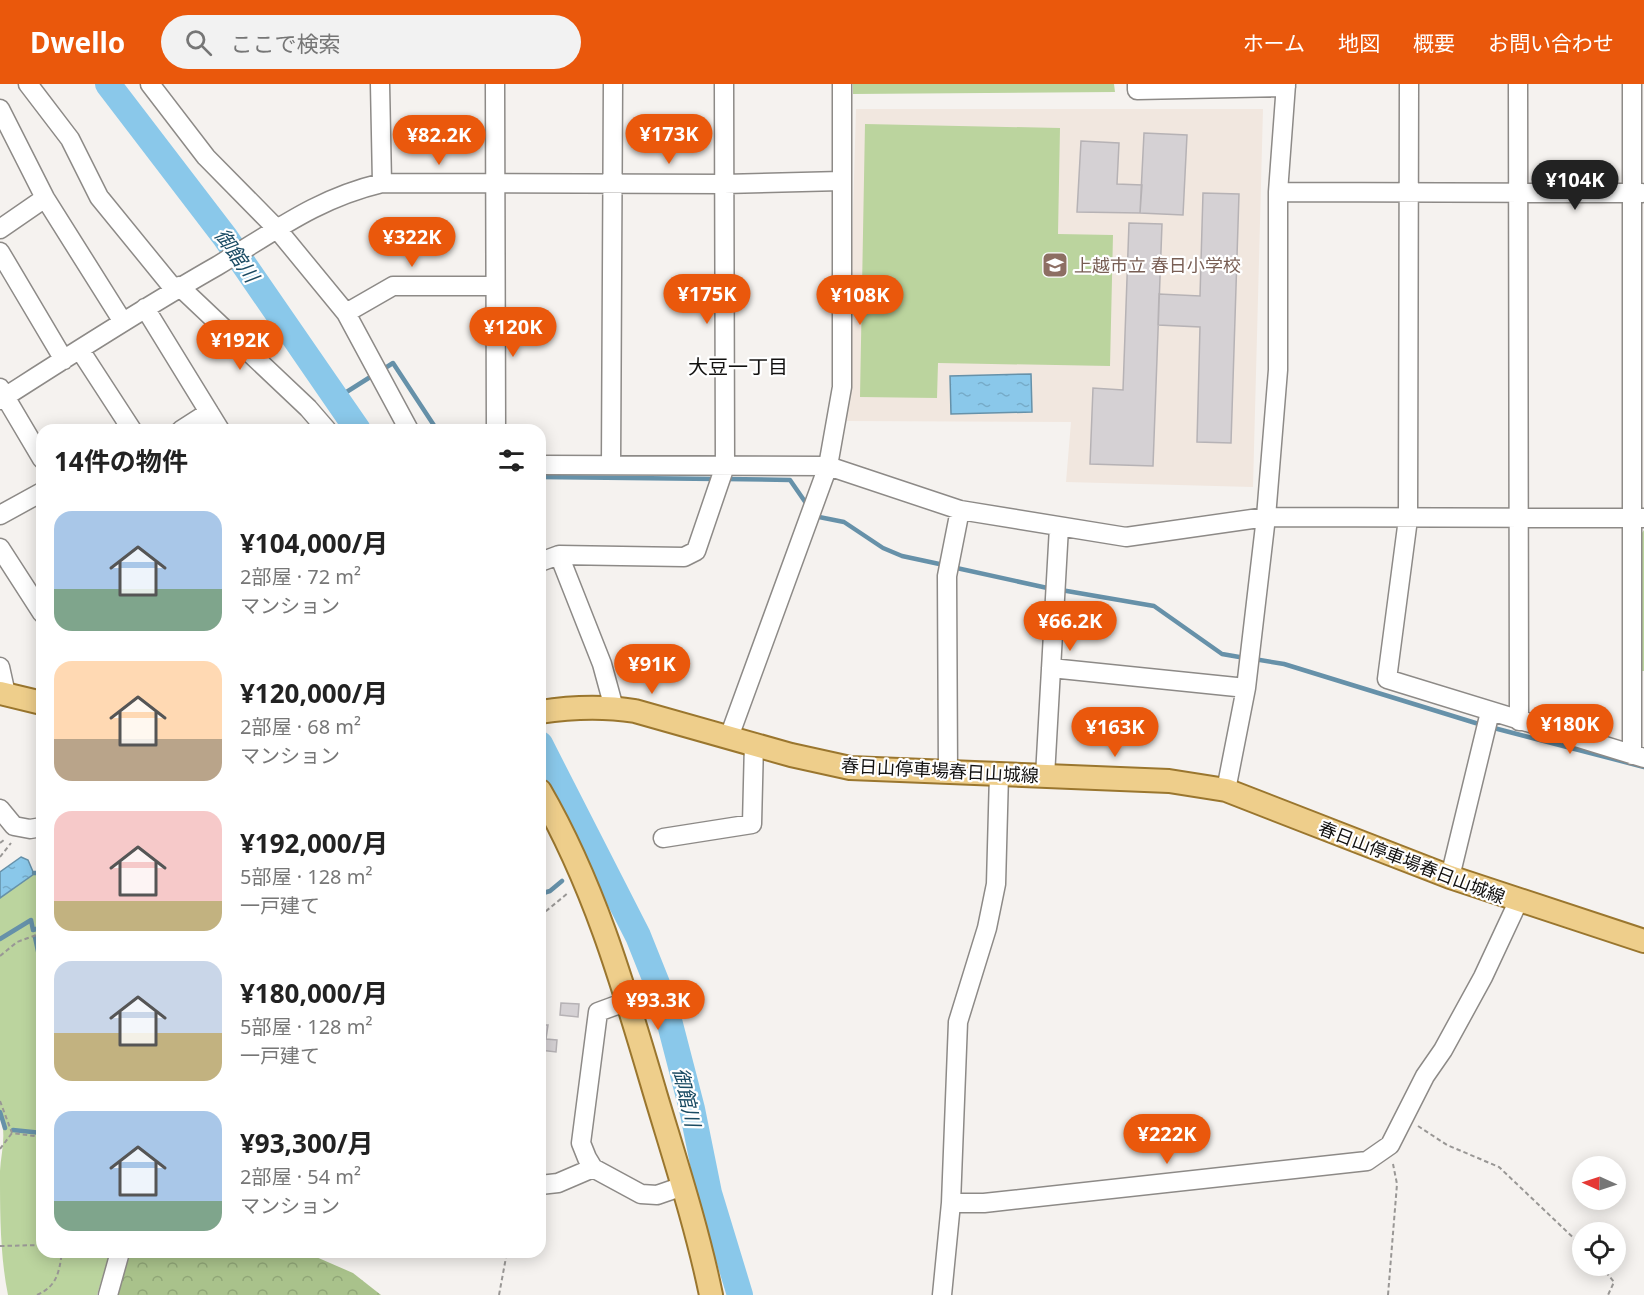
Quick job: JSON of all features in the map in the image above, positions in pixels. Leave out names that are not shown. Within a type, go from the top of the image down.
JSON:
[{"type":"main road","points":[[3,693],[36,701]]},
{"type":"main road","name":"春日山停車場春日山城線","points":[[546,711],[566,708],[614,708],[754,743],[791,755],[850,768],[1169,781],[1226,790],[1449,878],[1644,941]]},
{"type":"main road","points":[[546,803],[587,882],[628,1001],[683,1186],[711,1295]]},
{"type":"street","points":[[28,84],[70,139],[99,197],[177,288],[308,408],[322,424]]},
{"type":"street","points":[[150,84],[206,157],[278,229],[345,313],[406,424]]},
{"type":"street","points":[[380,84],[382,183]]},
{"type":"street","points":[[495,84],[496,424]]},
{"type":"street","points":[[611,465],[613,84]]},
{"type":"street","points":[[546,560],[559,555],[684,557],[696,551],[725,466],[724,84]]},
{"type":"street","points":[[729,737],[828,466],[842,387],[842,84]]},
{"type":"street","points":[[1137,84],[1137,90],[1286,86],[1278,192],[1278,370],[1266,517],[1246,688],[1226,790]]},
{"type":"street","points":[[1409,84],[1408,519],[1387,679],[1638,757],[1638,193],[1632,84]]},
{"type":"street","points":[[1518,84],[1519,721]]},
{"type":"street","points":[[0,109],[45,198],[123,322]]},
{"type":"street","points":[[36,449],[2,395],[64,360],[177,288],[317,205],[344,193],[382,183],[724,184],[841,181]]},
{"type":"street","points":[[1278,192],[1638,193]]},
{"type":"street","points":[[0,228],[45,198]]},
{"type":"street","points":[[0,252],[64,360]]},
{"type":"street","points":[[345,313],[393,286],[494,286]]},
{"type":"street","points":[[145,308],[216,424]]},
{"type":"street","points":[[80,350],[128,424]]},
{"type":"street","points":[[190,424],[209,412]]},
{"type":"street","points":[[546,465],[828,466],[960,510],[1126,537],[1266,517],[1638,518]]},
{"type":"street","points":[[0,515],[36,495]]},
{"type":"street","points":[[948,771],[947,576],[960,510]]},
{"type":"street","points":[[1045,776],[1059,527]]},
{"type":"street","points":[[0,548],[36,604]]},
{"type":"street","points":[[559,555],[602,664],[614,708]]},
{"type":"street","points":[[0,667],[3,693]]},
{"type":"street","points":[[1051,668],[1246,688]]},
{"type":"street","points":[[1449,878],[1490,712]]},
{"type":"street","points":[[663,838],[752,824],[754,743]]},
{"type":"street","points":[[942,1295],[951,1203],[958,1022],[987,928],[996,884],[999,774]]},
{"type":"street","points":[[2,813],[14,826],[36,826]]},
{"type":"street","points":[[951,1203],[984,1203],[1367,1161],[1390,1145],[1425,1076],[1443,1050],[1483,977],[1518,902]]},
{"type":"street","points":[[628,1001],[598,1012],[581,1143],[592,1168],[641,1194],[657,1195],[683,1186]]},
{"type":"street","points":[[546,1184],[558,1183],[592,1168]]},
{"type":"street","points":[[108,1295],[118,1258]]},
{"type":"path","points":[[0,843],[4,840]]},
{"type":"path","points":[[0,856],[13,840]]},
{"type":"path","points":[[546,911],[566,894],[587,882]]},
{"type":"path","points":[[0,956],[17,942],[36,935]]},
{"type":"path","points":[[0,1101],[12,1133]]},
{"type":"path","points":[[1404,1118],[1447,1145],[1499,1167],[1572,1236]]},
{"type":"path","points":[[12,1133],[36,1136]]},
{"type":"path","points":[[0,1149],[12,1133]]},
{"type":"path","points":[[1388,1295],[1398,1184],[1390,1145]]},
{"type":"path","points":[[0,1246],[36,1245]]},
{"type":"path","points":[[37,1295],[57,1280],[61,1258]]},
{"type":"path","points":[[499,1295],[506,1258]]},
{"type":"path","points":[[1608,1295],[1614,1282],[1609,1276]]},
{"type":"shaded area","name":"上越市立 春日小学校","points":[[856,109],[1263,109],[1253,487],[1066,482],[1071,422],[847,421]]},
{"type":"green space","points":[[853,84],[1114,84],[1115,92],[853,94]]},
{"type":"green space","points":[[865,124],[1060,128],[1058,234],[1113,235],[1110,366],[938,363],[937,398],[860,397]]},
{"type":"green space","points":[[1644,530],[1644,671],[1638,671],[1639,537]]},
{"type":"green space","points":[[36,874],[36,1258],[108,1258],[97,1295],[8,1295],[2,1249],[0,1202],[3,1137],[0,1117],[0,898]]},
{"type":"green space","points":[[127,1258],[318,1258],[353,1273],[381,1295],[115,1295]]},
{"type":"water","points":[[1031,374],[1032,412],[951,414],[950,376]]},
{"type":"water","points":[[21,857],[28,860],[34,874],[0,898],[0,872]]},
{"type":"building","points":[[1144,133],[1187,135],[1183,215],[1140,213]]},
{"type":"building","points":[[1081,141],[1119,143],[1117,184],[1142,185],[1140,213],[1077,212]]},
{"type":"building","points":[[1203,193],[1239,194],[1231,443],[1197,442],[1200,327],[1158,325],[1159,294],[1200,296]]},
{"type":"building","points":[[1129,223],[1162,224],[1153,466],[1090,464],[1093,388],[1123,390]]},
{"type":"building","points":[[561,1003],[579,1004],[578,1017],[560,1015]]},
{"type":"building","points":[[546,1039],[557,1040],[556,1052],[546,1051]]},
{"type":"waterway","name":"御館川","points":[[108,84],[225,237],[354,424]]},
{"type":"waterway","points":[[382,370],[393,363],[433,424]]},
{"type":"waterway","points":[[337,398],[375,374]]},
{"type":"waterway","points":[[546,477],[717,479]]},
{"type":"waterway","points":[[725,479],[790,480],[808,506]]},
{"type":"waterway","points":[[814,516],[844,522],[883,548],[902,556],[944,565]]},
{"type":"waterway","points":[[952,567],[1052,589]]},
{"type":"waterway","points":[[1061,590],[1154,606],[1222,654],[1245,658]]},
{"type":"waterway","points":[[1254,659],[1284,664],[1482,725]]},
{"type":"waterway","points":[[1490,727],[1644,767]]},
{"type":"waterway","name":"御館川","points":[[546,756],[638,936],[664,1001],[692,1109],[709,1193],[740,1295]]},
{"type":"waterway","points":[[546,892],[562,881]]},
{"type":"waterway","points":[[0,939],[31,920],[33,930],[36,929]]},
{"type":"waterway","points":[[35,937],[36,942]]},
{"type":"waterway","points":[[0,1112],[5,1128]]},
{"type":"waterway","points":[[13,1130],[36,1132]]},
{"type":"place","name":"上越市立 春日小学校","points":[[1055,265]]},
{"type":"district","name":"大豆一丁目","points":[[738,366]]}]
